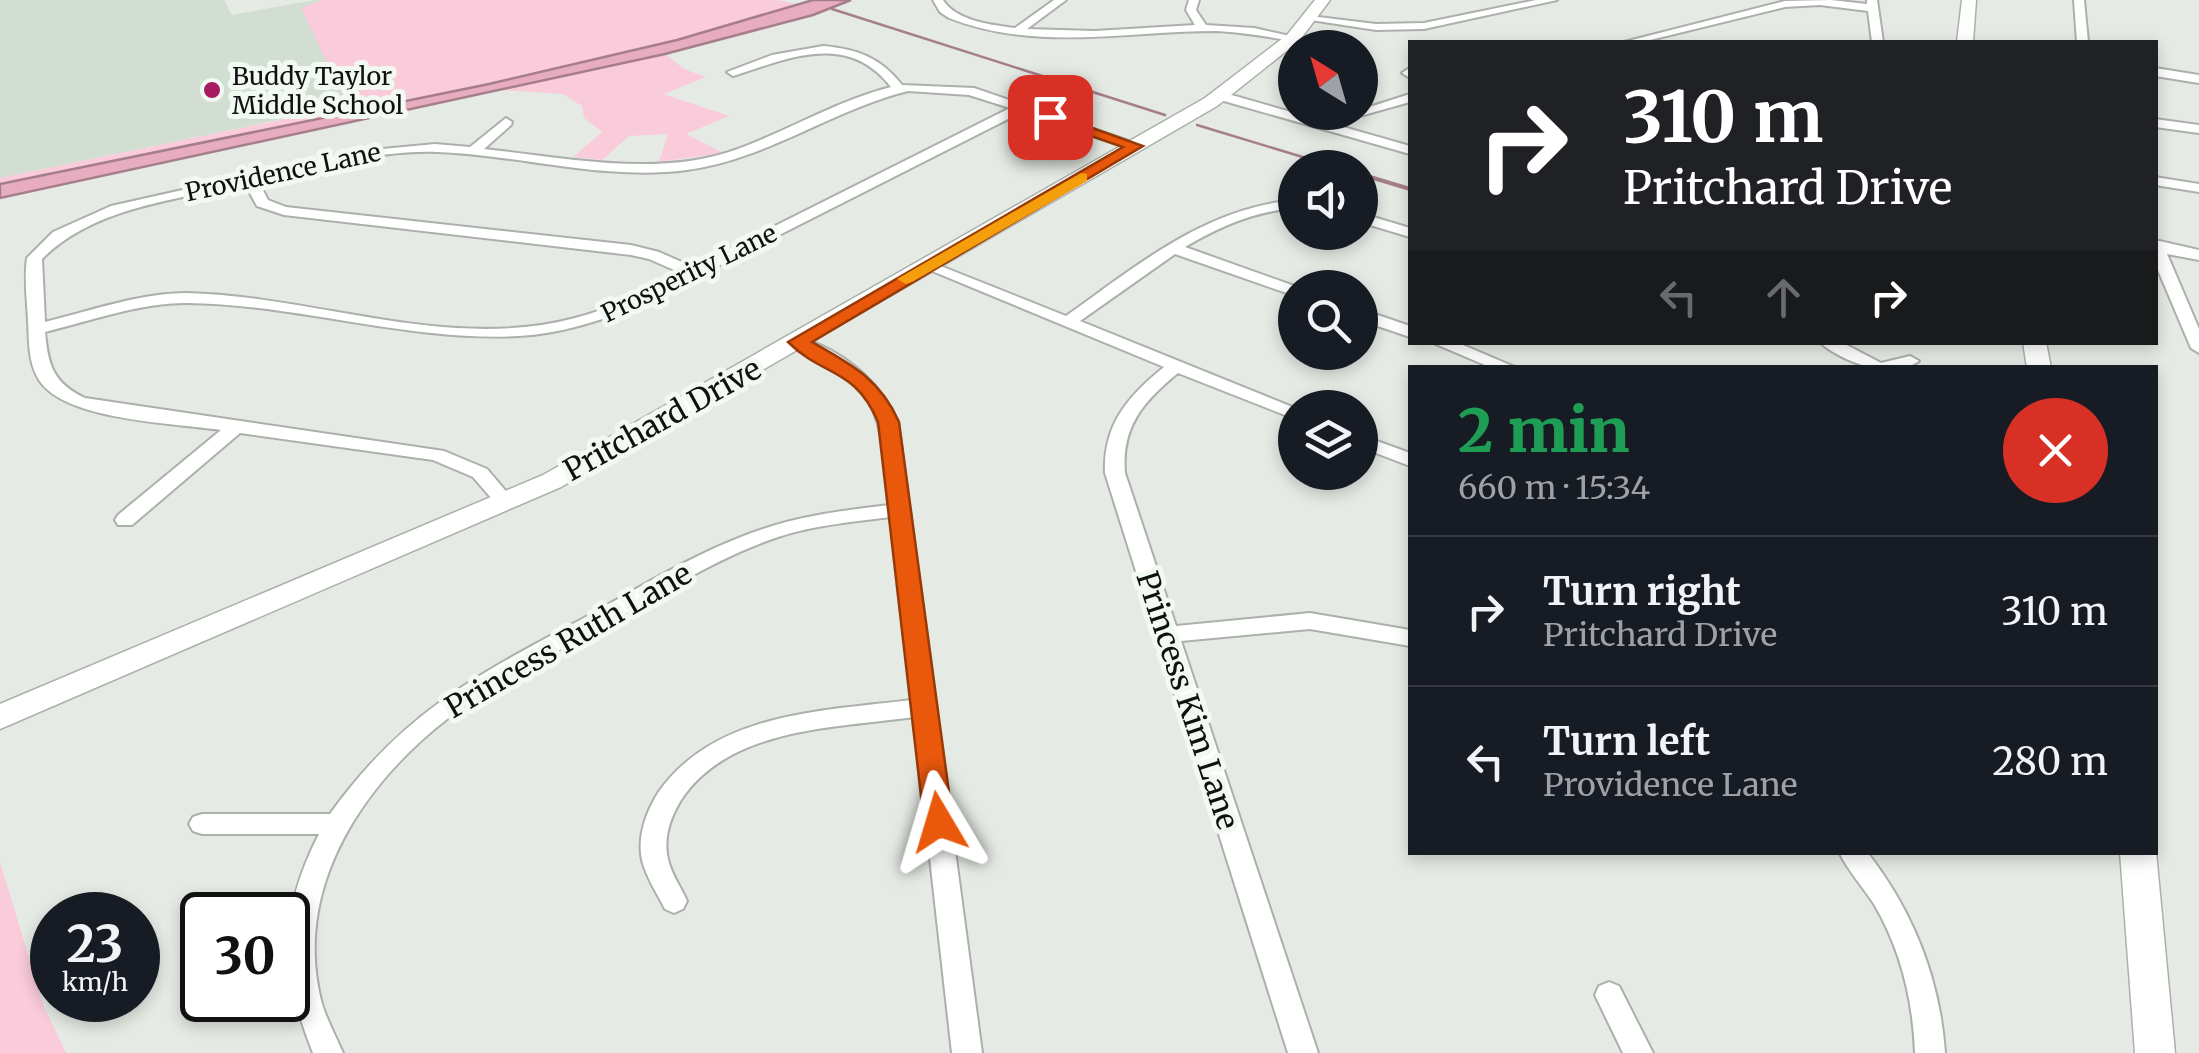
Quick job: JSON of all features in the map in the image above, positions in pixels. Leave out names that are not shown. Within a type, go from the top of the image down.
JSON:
[{"type":"street","points":[[938,0],[950,15],[1015,33],[1061,37],[1202,28],[1278,36]]},
{"type":"street","points":[[1015,33],[1061,0]]},
{"type":"street","points":[[1194,0],[1191,10],[1202,28]]},
{"type":"street","points":[[1474,0],[1500,12]]},
{"type":"street","points":[[1317,10],[1376,27],[1417,27],[1552,0]]},
{"type":"street","points":[[1966,40],[1968,0]]},
{"type":"street","points":[[2079,0],[2083,40]]},
{"type":"street","points":[[1638,40],[1785,4],[1820,2],[1872,4],[1878,40]]},
{"type":"street","name":"Pritchard Drive","points":[[1300,30],[1317,10]]},
{"type":"street","points":[[1118,34],[1125,47]]},
{"type":"street","name":"Pritchard Drive","points":[[0,717],[573,470],[1220,96],[1278,50]]},
{"type":"street","points":[[732,72],[782,55],[840,52],[880,63],[898,88]]},
{"type":"street","points":[[2158,72],[2199,79]]},
{"type":"street","name":"Providence Lane","points":[[505,502],[480,473],[446,457],[99,407],[66,396],[41,374],[34,263],[44,246],[58,235],[116,210],[249,178],[383,151],[473,152],[626,167],[688,166],[738,154],[864,98],[898,88],[962,89],[1136,146]]},
{"type":"street","points":[[1220,96],[1278,113]]},
{"type":"street","points":[[1378,107],[1408,99]]},
{"type":"street","name":"Prosperity Lane","points":[[36,329],[133,304],[183,298],[475,333],[521,334],[593,320],[1021,108]]},
{"type":"street","points":[[473,152],[506,122]]},
{"type":"street","points":[[2158,123],[2199,129]]},
{"type":"street","points":[[1338,130],[1408,149]]},
{"type":"street","points":[[249,178],[262,203],[284,211],[631,250],[660,257],[692,272]]},
{"type":"street","points":[[2158,181],[2199,188]]},
{"type":"street","points":[[1258,189],[1267,204]]},
{"type":"street","points":[[1067,322],[1224,217],[1278,204]]},
{"type":"street","points":[[1378,223],[1408,232]]},
{"type":"street","points":[[2158,246],[2199,255]]},
{"type":"street","points":[[1176,249],[1278,285]]},
{"type":"street","points":[[2158,251],[2196,338]]},
{"type":"street","points":[[928,266],[1278,407]]},
{"type":"street","points":[[1378,320],[1408,331]]},
{"type":"street","points":[[798,342],[844,365],[879,400],[891,432],[967,1053]]},
{"type":"street","points":[[1447,345],[1502,365]]},
{"type":"street","points":[[1832,345],[1873,365]]},
{"type":"street","points":[[1892,365],[1910,361]]},
{"type":"street","name":"Princess Kim Lane","points":[[1176,366],[1138,397],[1124,415],[1114,437],[1117,482],[1303,1053]]},
{"type":"street","points":[[126,520],[236,427]]},
{"type":"street","points":[[1378,447],[1408,459]]},
{"type":"street","name":"Princess Ruth Lane","points":[[328,1053],[304,996],[299,959],[309,890],[336,824],[363,786],[405,741],[490,679],[742,544],[816,522],[900,510]]},
{"type":"street","points":[[1166,635],[1310,621],[1408,638]]},
{"type":"street","points":[[674,901],[655,858],[656,826],[672,790],[703,759],[760,733],[925,707]]},
{"type":"street","points":[[202,824],[336,824]]},
{"type":"street","points":[[1854,855],[1880,892],[1912,958],[1925,1002],[1930,1053]]},
{"type":"street","points":[[2138,855],[2154,1053]]},
{"type":"street","points":[[1608,994],[1638,1053]]},
{"type":"shaded area","name":"Buddy Taylor Middle School","points":[[0,0],[224,0],[232,15],[315,0],[778,0],[533,67],[0,178]]},
{"type":"shaded area","points":[[323,0],[778,0],[800,5],[677,40],[489,84],[0,184],[0,178],[348,106],[301,8]]},
{"type":"shaded area","points":[[813,0],[851,0],[813,15],[665,54],[0,198],[0,184],[489,84],[677,40]]},
{"type":"shaded area","points":[[665,54],[684,69],[706,77],[664,94],[729,116],[686,134],[723,153],[659,162],[668,134],[629,136],[602,160],[573,157],[602,132],[584,118],[582,106],[563,94],[500,90]]},
{"type":"shaded area","points":[[0,862],[30,961],[30,1022],[51,1022],[66,1053],[0,1053]]},
{"type":"waterway","points":[[832,9],[1165,115]]},
{"type":"waterway","points":[[1197,125],[1280,150]]},
{"type":"waterway","points":[[1378,179],[1408,188]]},
{"type":"slow traffic","points":[[906,279],[1081,178]]},
{"type":"place","name":"Buddy Taylor Middle School","points":[[212,90]]},
{"type":"route","points":[[939,822],[891,432],[870,387],[837,361],[798,342],[1136,146],[1050,117]]}]
